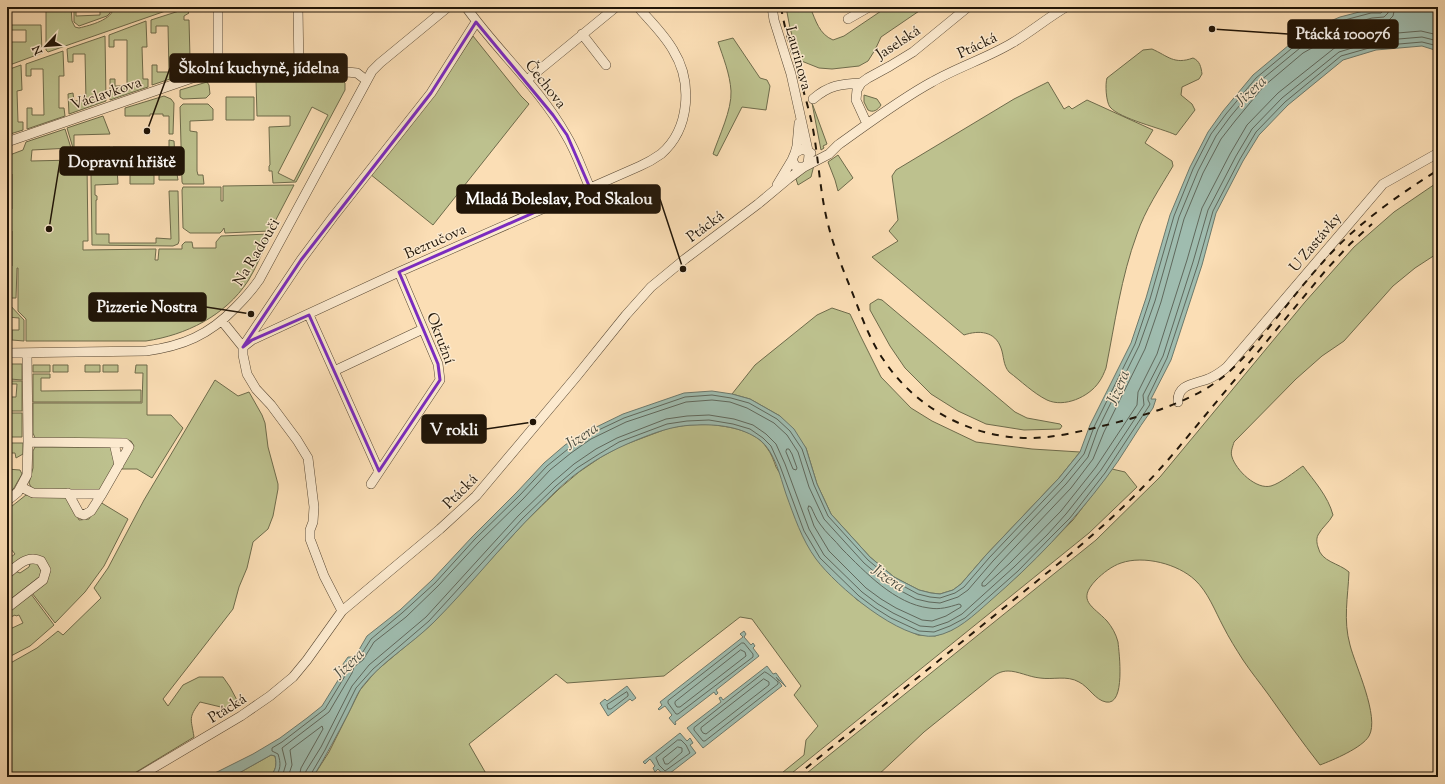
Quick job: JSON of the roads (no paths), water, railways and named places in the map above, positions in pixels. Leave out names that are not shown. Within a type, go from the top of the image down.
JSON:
[{"type":"street","points":[[218,7],[218,74]]},
{"type":"street","points":[[298,7],[299,73]]},
{"type":"street","points":[[366,80],[380,63],[448,7]]},
{"type":"street","name":"Čechova","points":[[466,7],[476,22],[527,80],[566,135],[590,188]]},
{"type":"street","points":[[527,80],[616,7]]},
{"type":"street","name":"Bezručova","points":[[243,347],[252,340],[309,315],[399,272],[640,166],[662,153],[680,128],[687,95],[686,84],[678,58],[664,37],[638,7]]},
{"type":"street","name":"Laurinova","points":[[772,7],[774,20],[791,74],[808,152]]},
{"type":"street","points":[[848,19],[869,7]]},
{"type":"street","name":"Jaselská","points":[[814,99],[819,94],[833,86],[861,83],[890,66],[913,52],[968,7]]},
{"type":"street","name":"Ptácká","points":[[138,777],[241,716],[270,696],[293,677],[342,611],[440,529],[476,496],[572,383],[633,306],[656,283],[804,167],[829,154],[838,145],[906,97],[932,82],[1022,38],[1066,7]]},
{"type":"street","points":[[342,611],[324,576],[310,539],[314,507],[308,458],[293,434],[253,384],[247,374],[243,347],[306,254],[431,93],[476,22]]},
{"type":"street","points":[[582,34],[606,66]]},
{"type":"street","name":"Václavkova","points":[[7,142],[197,76],[218,74],[353,72],[366,80]]},
{"type":"street","name":"Na Radouči","points":[[7,353],[119,352],[157,350],[194,339],[214,328],[246,297],[259,280],[366,80]]},
{"type":"street","points":[[861,83],[857,90],[856,100],[867,124]]},
{"type":"street","name":"Laurinova","points":[[794,157],[797,146],[799,116]]},
{"type":"street","name":"Ptácká","points":[[808,152],[817,153],[838,145]]},
{"type":"street","points":[[802,149],[808,152],[808,164],[804,167],[796,167],[794,157],[802,149]]},
{"type":"street","name":"U Zastávky","points":[[1178,402],[1180,393],[1187,386],[1212,378],[1227,367],[1383,184],[1438,153]]},
{"type":"street","name":"Ptácká","points":[[774,192],[794,157]]},
{"type":"street","name":"Okružní","points":[[371,484],[440,380],[438,364],[399,272]]},
{"type":"street","points":[[309,315],[379,471]]},
{"type":"street","points":[[222,321],[243,347]]},
{"type":"street","points":[[334,371],[423,329]]},
{"type":"street","points":[[7,501],[15,495],[27,475],[27,353]]},
{"type":"street","points":[[28,442],[125,443],[129,447],[91,511],[84,515],[79,513],[68,493]]},
{"type":"street","points":[[114,443],[119,465]]},
{"type":"street","points":[[21,487],[33,493],[102,494]]},
{"type":"street","points":[[7,573],[31,558],[41,561],[46,570],[43,580],[7,608]]},
{"type":"water","name":"Jizera","points":[[1438,7],[1438,51],[1422,46],[1376,50],[1343,60],[1288,105],[1259,135],[1243,161],[1216,213],[1202,265],[1171,360],[1151,399],[1156,399],[1153,408],[1112,470],[1066,527],[1037,558],[1006,587],[958,627],[935,636],[921,635],[905,630],[870,610],[838,583],[816,559],[802,536],[770,451],[760,440],[746,432],[730,427],[690,425],[677,427],[651,434],[611,452],[574,475],[557,490],[434,622],[378,669],[362,687],[336,738],[313,777],[269,777],[275,770],[276,765],[275,756],[271,755],[239,773],[228,777],[202,777],[217,772],[253,754],[280,738],[322,706],[345,669],[343,664],[348,657],[353,657],[356,655],[367,636],[400,610],[432,580],[544,463],[565,445],[586,432],[623,414],[684,393],[712,391],[732,394],[750,399],[780,416],[794,429],[806,448],[817,484],[831,514],[870,557],[894,577],[919,590],[940,594],[953,590],[961,584],[986,555],[1059,478],[1080,452],[1090,425],[1131,343],[1146,298],[1170,215],[1190,167],[1208,132],[1223,111],[1253,75],[1295,40],[1321,25],[1340,17],[1371,9]]},
{"type":"water","points":[[744,631],[746,634],[744,637],[751,645],[753,643],[755,646],[753,648],[759,656],[716,690],[718,693],[716,695],[714,692],[675,722],[675,725],[669,718],[672,715],[665,706],[659,710],[658,709],[662,705],[660,702],[743,637],[740,634]]},
{"type":"water","points":[[767,666],[773,674],[776,673],[786,687],[776,677],[782,686],[703,748],[687,728],[721,702],[719,698],[721,697],[723,700]]},
{"type":"water","points":[[627,686],[636,698],[632,701],[630,699],[608,716],[600,703],[605,699],[607,701]]},
{"type":"water","points":[[680,733],[687,741],[690,738],[693,743],[690,745],[696,753],[665,777],[658,769],[655,772],[653,768],[655,766],[650,759],[645,764],[643,762]]},
{"type":"railway","points":[[781,7],[788,38],[810,114],[829,228],[840,262],[870,337],[883,359],[911,392],[928,406],[946,417],[986,433],[1007,437],[1029,438],[1051,437],[1072,433],[1140,416],[1176,404],[1208,387],[1229,372],[1246,355],[1335,248],[1377,212],[1438,170]]},
{"type":"railway","points":[[795,777],[1058,564],[1119,511],[1174,453],[1326,270],[1350,244],[1372,224]]},
{"type":"place","name":"Ptácká 100076","points":[[1212,29]]},
{"type":"place","name":"Školní kuchyně, jídelna","points":[[147,131]]},
{"type":"place","name":"Dopravní hřiště","points":[[49,229]]},
{"type":"place","name":"Mladá Boleslav, Pod Skalou","points":[[683,269]]},
{"type":"place","name":"Pizzerie Nostra","points":[[251,314]]},
{"type":"place","name":"V rokli","points":[[533,422]]}]
